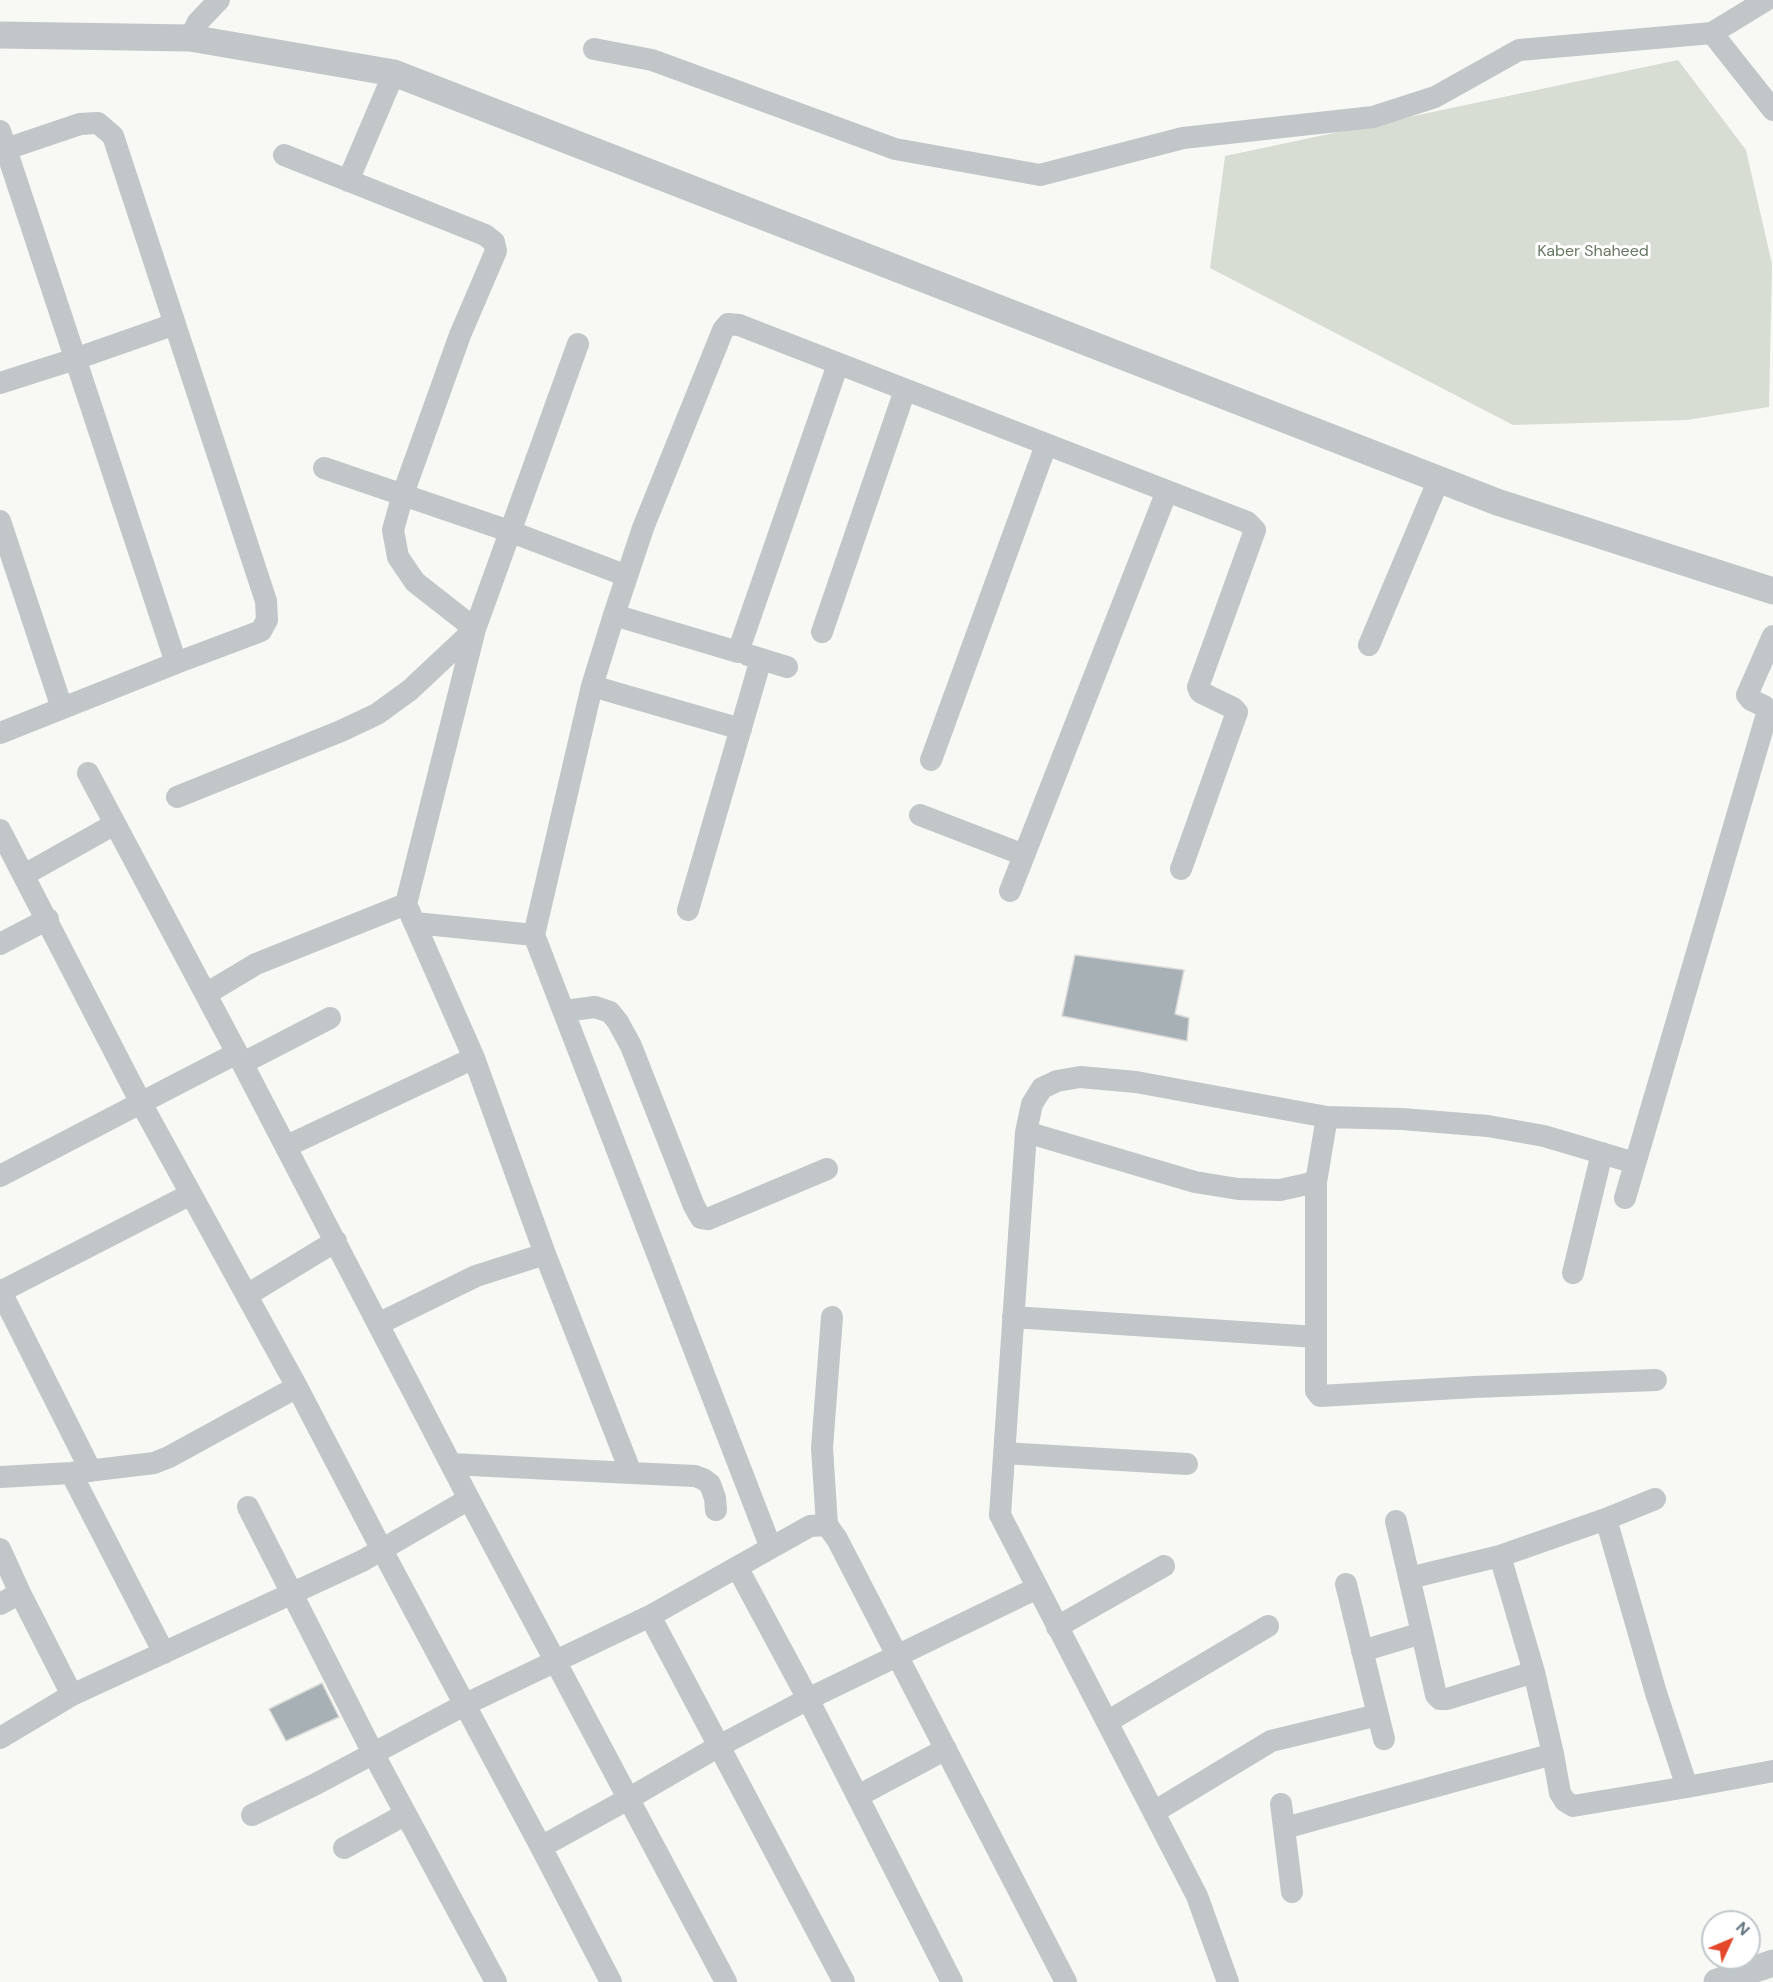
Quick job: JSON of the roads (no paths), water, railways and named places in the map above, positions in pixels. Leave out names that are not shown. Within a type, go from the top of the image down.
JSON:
[{"type":"street","points":[[190,38],[198,22],[219,0]]},
{"type":"street","points":[[594,49],[652,60],[895,149],[1040,175],[1183,138],[1373,117],[1435,97],[1519,50],[1712,33],[1766,0]]},
{"type":"street","points":[[1712,33],[1773,110]]},
{"type":"street","points":[[0,35],[190,38],[394,73],[1497,502],[1771,585]]},
{"type":"street","points":[[348,181],[394,73]]},
{"type":"street","points":[[0,733],[261,632],[267,620],[266,601],[113,136],[98,123],[80,124],[3,140],[176,663]]},
{"type":"street","points":[[284,155],[485,235],[494,242],[496,251],[460,335],[403,494],[393,530],[398,557],[415,582],[475,629]]},
{"type":"street","points":[[0,382],[175,324]]},
{"type":"street","points":[[771,1548],[534,935],[592,686],[614,615],[643,528],[723,330],[728,324],[739,325],[1247,522],[1255,530],[1198,687],[1200,692],[1237,712],[1181,869]]},
{"type":"street","points":[[578,344],[475,629],[410,914],[474,1058],[545,1254],[632,1473]]},
{"type":"street","points":[[738,652],[838,363]]},
{"type":"street","points":[[822,632],[905,390]]},
{"type":"street","points":[[931,760],[1046,444]]},
{"type":"street","points":[[324,468],[510,531],[627,576]]},
{"type":"street","points":[[1369,645],[1439,479]]},
{"type":"street","points":[[1010,891],[1167,491]]},
{"type":"street","points":[[0,521],[62,708]]},
{"type":"street","points":[[614,615],[787,667]]},
{"type":"street","points":[[177,797],[341,731],[377,714],[410,690],[475,629]]},
{"type":"street","points":[[1625,1198],[1766,717],[1767,711],[1764,706],[1751,700],[1748,695],[1773,636]]},
{"type":"street","points":[[687,910],[761,659]]},
{"type":"street","points":[[592,686],[741,729]]},
{"type":"street","points":[[88,774],[287,1146],[468,1498],[726,1982]]},
{"type":"street","points":[[920,816],[1024,855]]},
{"type":"street","points":[[24,875],[116,824]]},
{"type":"street","points":[[2,837],[48,919],[141,1102],[297,1387],[466,1704],[611,1982]]},
{"type":"street","points":[[206,994],[256,964],[410,914],[534,935]]},
{"type":"street","points":[[0,944],[48,919]]},
{"type":"street","points":[[564,1011],[596,1007],[610,1012],[618,1022],[631,1046],[694,1206],[701,1218],[708,1219],[827,1169]]},
{"type":"street","points":[[0,1176],[141,1102],[330,1018]]},
{"type":"street","points":[[287,1146],[474,1058]]},
{"type":"street","points":[[1228,1982],[1197,1896],[1000,1515],[1026,1132],[1032,1104],[1042,1088],[1057,1081],[1080,1077],[1137,1082],[1327,1117],[1402,1119],[1488,1126],[1544,1136],[1635,1162]]},
{"type":"street","points":[[1327,1117],[1316,1182],[1316,1391],[1320,1396],[1656,1380]]},
{"type":"street","points":[[1026,1132],[1195,1182],[1238,1189],[1280,1190],[1316,1182]]},
{"type":"street","points":[[1573,1273],[1602,1153]]},
{"type":"street","points":[[164,1653],[0,1292],[191,1194]]},
{"type":"street","points":[[247,1295],[336,1241]]},
{"type":"street","points":[[378,1324],[476,1276],[545,1254]]},
{"type":"street","points":[[832,1317],[822,1448],[827,1525],[837,1539],[1066,1982]]},
{"type":"street","points":[[1013,1317],[1316,1336]]},
{"type":"street","points":[[0,1477],[81,1472],[154,1463],[297,1387]]},
{"type":"street","points":[[1004,1453],[1187,1464]]},
{"type":"street","points":[[451,1464],[695,1476],[710,1484],[716,1510]]},
{"type":"street","points":[[0,1738],[72,1695],[362,1561],[468,1498]]},
{"type":"street","points":[[1409,1578],[1500,1556],[1606,1519],[1655,1499]]},
{"type":"street","points":[[248,1507],[373,1753],[496,1982]]},
{"type":"street","points":[[1606,1519],[1656,1692],[1687,1787]]},
{"type":"street","points":[[1396,1521],[1436,1695],[1440,1699],[1447,1699],[1534,1672]]},
{"type":"street","points":[[252,1815],[466,1704],[650,1616],[810,1526],[827,1525]]},
{"type":"street","points":[[0,1549],[10,1598],[72,1695]]},
{"type":"street","points":[[1500,1556],[1534,1672],[1560,1793],[1565,1801],[1573,1806],[1773,1771]]},
{"type":"street","points":[[1057,1627],[1164,1566]]},
{"type":"street","points":[[737,1567],[808,1699],[952,1982]]},
{"type":"street","points":[[1346,1584],[1384,1739]]},
{"type":"street","points":[[541,1847],[719,1746],[808,1699],[1037,1588]]},
{"type":"street","points":[[650,1616],[844,1982]]},
{"type":"street","points":[[1107,1722],[1268,1626]]},
{"type":"street","points":[[1362,1651],[1422,1633]]},
{"type":"street","points":[[1154,1812],[1271,1741],[1378,1715]]},
{"type":"street","points":[[858,1796],[945,1749]]},
{"type":"street","points":[[1285,1828],[1553,1754]]},
{"type":"street","points":[[1281,1804],[1292,1892]]},
{"type":"street","points":[[344,1848],[406,1814]]},
{"type":"street","points":[[1717,1982],[1773,1963]]},
{"type":"park label","name":"Kaber Shaheed","points":[[1593,252]]}]
